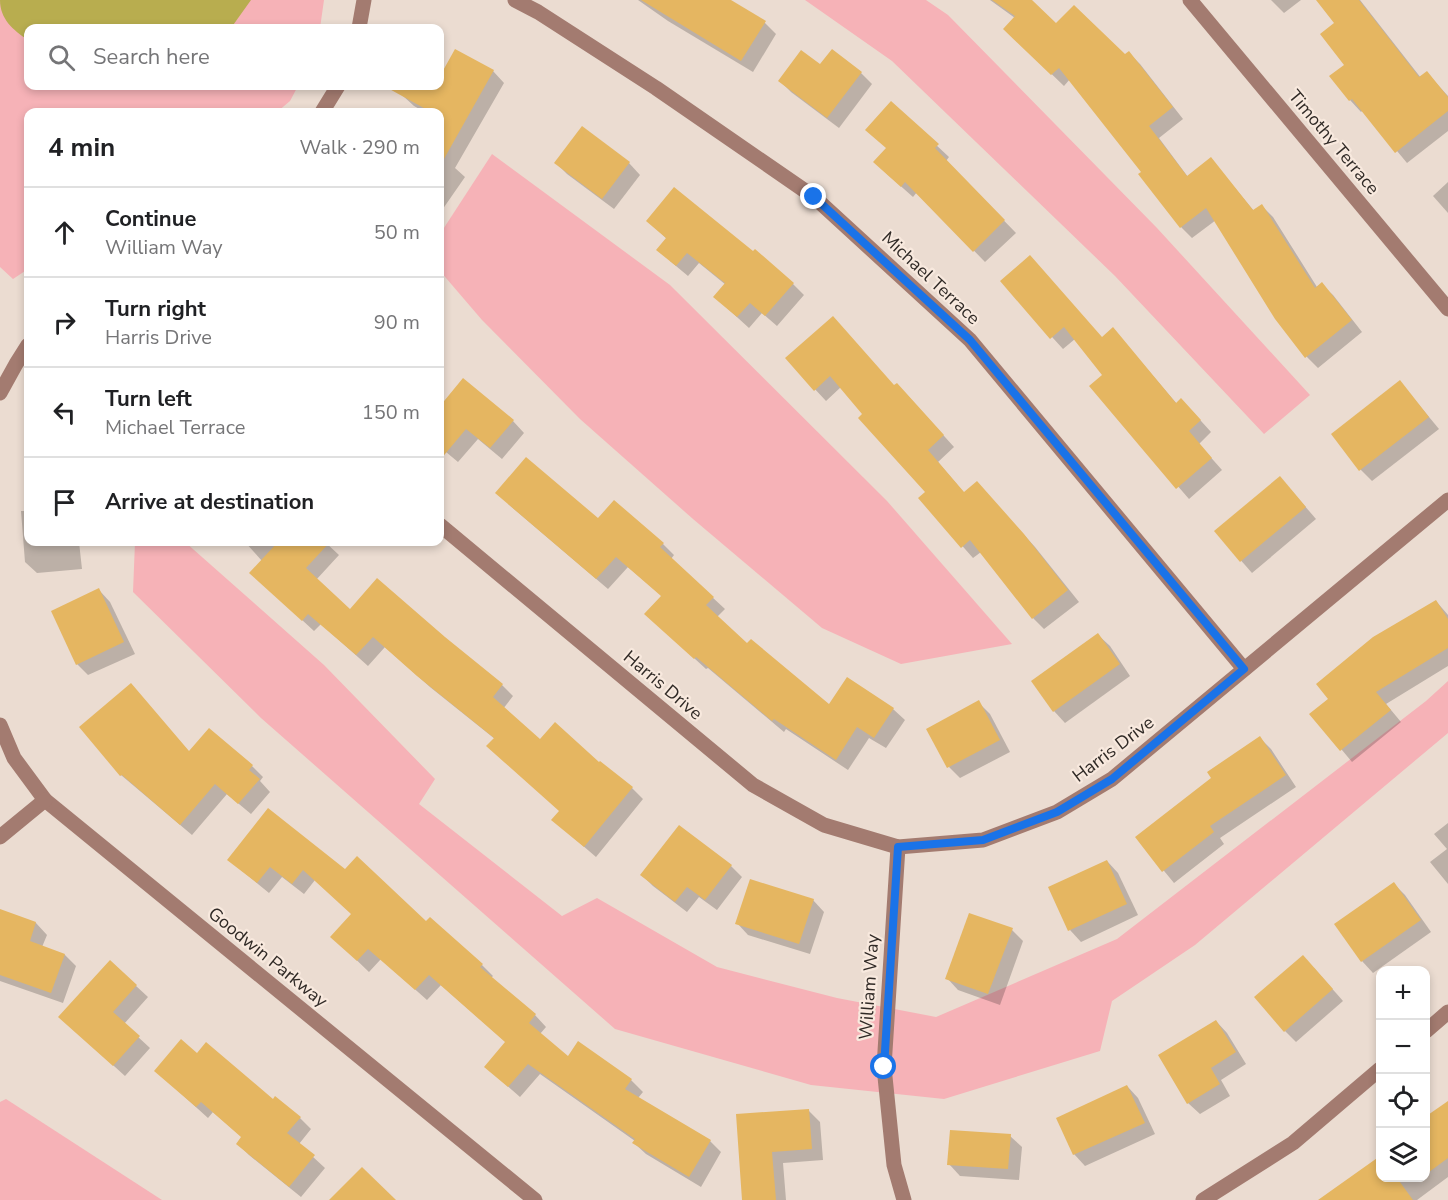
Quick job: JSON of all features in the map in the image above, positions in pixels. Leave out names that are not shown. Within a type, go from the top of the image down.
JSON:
[{"type":"street","points":[[361,24],[364,0]]},
{"type":"street","name":"Michael Terrace","points":[[515,0],[538,12],[656,88],[814,197],[970,340],[1244,669]]},
{"type":"street","name":"Timothy Terrace","points":[[1190,0],[1448,309]]},
{"type":"street","points":[[324,108],[336,90]]},
{"type":"street","points":[[0,393],[24,351]]},
{"type":"street","name":"Harris Drive","points":[[444,528],[753,785],[824,825],[898,847],[983,840],[1057,812],[1112,779],[1448,500]]},
{"type":"street","name":"Goodwin Parkway","points":[[0,725],[14,758],[45,800],[535,1200]]},
{"type":"street","points":[[0,837],[45,800]]},
{"type":"street","name":"William Way","points":[[898,847],[884,1067],[894,1165],[904,1200]]},
{"type":"street","points":[[1430,1027],[1448,1012]]},
{"type":"street","points":[[1203,1200],[1293,1143],[1376,1072]]},
{"type":"shaded area","points":[[0,0],[324,0],[321,24],[24,24],[24,90],[296,90],[290,101],[282,108],[24,108],[24,272],[13,279],[0,267]]},
{"type":"shaded area","points":[[0,0],[251,0],[234,24],[24,24],[24,37],[8,23]]},
{"type":"shaded area","points":[[805,0],[926,0],[948,15],[1157,228],[1310,395],[1264,434],[1115,276],[892,61]]},
{"type":"shaded area","points":[[492,154],[670,285],[887,501],[1012,644],[901,664],[822,628],[693,519],[580,419],[482,320],[444,276],[444,228]]},
{"type":"shaded area","points":[[135,546],[190,546],[324,665],[435,779],[419,804],[562,916],[597,898],[717,967],[837,998],[936,1017],[1117,939],[1426,701],[1448,681],[1448,733],[1195,945],[1112,1001],[1100,1051],[944,1099],[811,1085],[615,1029],[261,718],[133,592]]},
{"type":"shaded area","points":[[6,1099],[162,1200],[0,1200],[0,1102]]},
{"type":"building","points":[[641,0],[731,0],[766,21],[741,61]]},
{"type":"building","points":[[992,0],[1032,0],[1056,23],[1074,5],[1125,54],[1129,51],[1173,107],[1149,126],[1187,176],[1211,157],[1253,210],[1262,204],[1315,288],[1322,282],[1352,320],[1305,358],[1275,319],[1206,208],[1180,228],[1138,174],[1141,172],[1059,68],[1051,75],[1003,29],[1015,16]]},
{"type":"building","points":[[1316,0],[1359,0],[1419,77],[1427,71],[1448,97],[1448,111],[1395,153],[1352,99],[1349,101],[1329,76],[1344,65],[1320,34],[1334,23]]},
{"type":"building","points":[[455,49],[494,70],[444,159],[444,108],[424,108],[391,90],[444,90],[444,69]]},
{"type":"building","points":[[832,49],[862,72],[827,118],[778,81],[801,50],[820,64]]},
{"type":"building","points":[[891,101],[939,144],[935,148],[1005,220],[973,252],[905,182],[901,187],[873,162],[886,148],[865,130]]},
{"type":"building","points":[[582,126],[630,162],[602,199],[554,163]]},
{"type":"building","points":[[674,187],[753,251],[755,249],[794,283],[765,316],[750,303],[737,317],[713,297],[725,283],[687,253],[676,266],[656,250],[666,238],[646,221]]},
{"type":"building","points":[[1030,255],[1102,337],[1113,327],[1176,403],[1181,398],[1201,420],[1189,431],[1212,458],[1176,489],[1089,386],[1102,375],[1064,327],[1050,339],[1000,281]]},
{"type":"building","points":[[833,316],[894,385],[897,383],[944,435],[928,450],[964,492],[977,481],[1024,534],[1068,590],[1032,619],[970,540],[961,548],[918,498],[925,492],[858,418],[862,414],[830,376],[814,391],[785,358]]},
{"type":"building","points":[[463,378],[514,420],[490,448],[466,429],[444,455],[444,401]]},
{"type":"building","points":[[1400,380],[1429,417],[1359,471],[1331,434]]},
{"type":"building","points":[[526,457],[598,518],[614,500],[664,543],[660,547],[714,597],[706,605],[747,643],[751,639],[829,704],[847,677],[894,708],[874,738],[857,727],[836,760],[774,719],[772,721],[696,657],[694,659],[644,614],[661,596],[616,557],[596,579],[495,493]]},
{"type":"building","points":[[1280,476],[1306,507],[1240,562],[1214,531]]},
{"type":"building","points":[[274,546],[326,546],[306,568],[350,609],[377,578],[503,684],[493,697],[540,739],[555,722],[599,762],[633,787],[584,847],[551,820],[559,811],[486,746],[494,738],[373,637],[356,655],[308,614],[302,621],[249,573]]},
{"type":"building","points":[[99,588],[124,642],[76,665],[51,611]]},
{"type":"building","points":[[1436,600],[1448,619],[1448,648],[1376,692],[1391,710],[1340,751],[1309,714],[1328,699],[1316,684],[1373,637]]},
{"type":"building","points":[[1098,633],[1120,664],[1053,712],[1031,681]]},
{"type":"building","points":[[131,683],[189,751],[209,728],[253,765],[249,770],[260,779],[238,804],[215,784],[180,825],[122,775],[120,776],[79,727]]},
{"type":"building","points":[[979,700],[1000,740],[947,768],[926,729]]},
{"type":"building","points":[[1260,736],[1286,775],[1210,826],[1214,832],[1162,872],[1135,837],[1211,778],[1207,772]]},
{"type":"building","points":[[268,808],[345,869],[357,856],[426,921],[430,917],[483,964],[480,967],[536,1014],[529,1023],[568,1056],[578,1041],[632,1079],[625,1089],[711,1140],[689,1177],[632,1143],[635,1139],[528,1064],[508,1087],[484,1067],[505,1042],[429,975],[415,990],[368,949],[357,961],[330,937],[351,914],[303,870],[292,884],[270,867],[257,883],[227,860]]},
{"type":"building","points":[[679,825],[732,865],[705,900],[687,887],[675,902],[640,875]]},
{"type":"building","points":[[1107,860],[1127,904],[1068,931],[1048,887]]},
{"type":"building","points":[[750,879],[814,899],[799,944],[735,924]]},
{"type":"building","points":[[1394,882],[1421,920],[1361,962],[1334,924]]},
{"type":"building","points":[[0,909],[36,922],[30,941],[65,954],[51,993],[0,975]]},
{"type":"building","points":[[969,913],[1013,928],[988,994],[945,979]]},
{"type":"building","points":[[1303,955],[1333,989],[1284,1032],[1254,997]]},
{"type":"building","points":[[110,960],[137,985],[113,1012],[140,1036],[113,1066],[58,1017]]},
{"type":"building","points":[[1216,1020],[1236,1052],[1211,1068],[1220,1084],[1187,1104],[1158,1055]]},
{"type":"building","points":[[181,1039],[197,1053],[206,1042],[273,1099],[275,1096],[301,1117],[287,1133],[315,1155],[289,1187],[236,1144],[241,1137],[201,1102],[196,1107],[154,1071]]},
{"type":"building","points":[[1127,1085],[1145,1123],[1073,1155],[1056,1118]]},
{"type":"building","points":[[1448,1101],[1448,1158],[1430,1171],[1430,1128],[1430,1114]]},
{"type":"building","points":[[809,1109],[812,1149],[772,1152],[776,1200],[742,1200],[736,1114]]},
{"type":"building","points":[[950,1130],[1011,1134],[1008,1169],[947,1165]]},
{"type":"building","points":[[1376,1159],[1376,1182],[1400,1182],[1413,1200],[1318,1200]]},
{"type":"building","points":[[362,1167],[396,1200],[329,1200]]},
{"type":"route","points":[[814,197],[970,340],[1244,669],[1112,779],[1057,812],[983,840],[898,847],[884,1067]]}]
